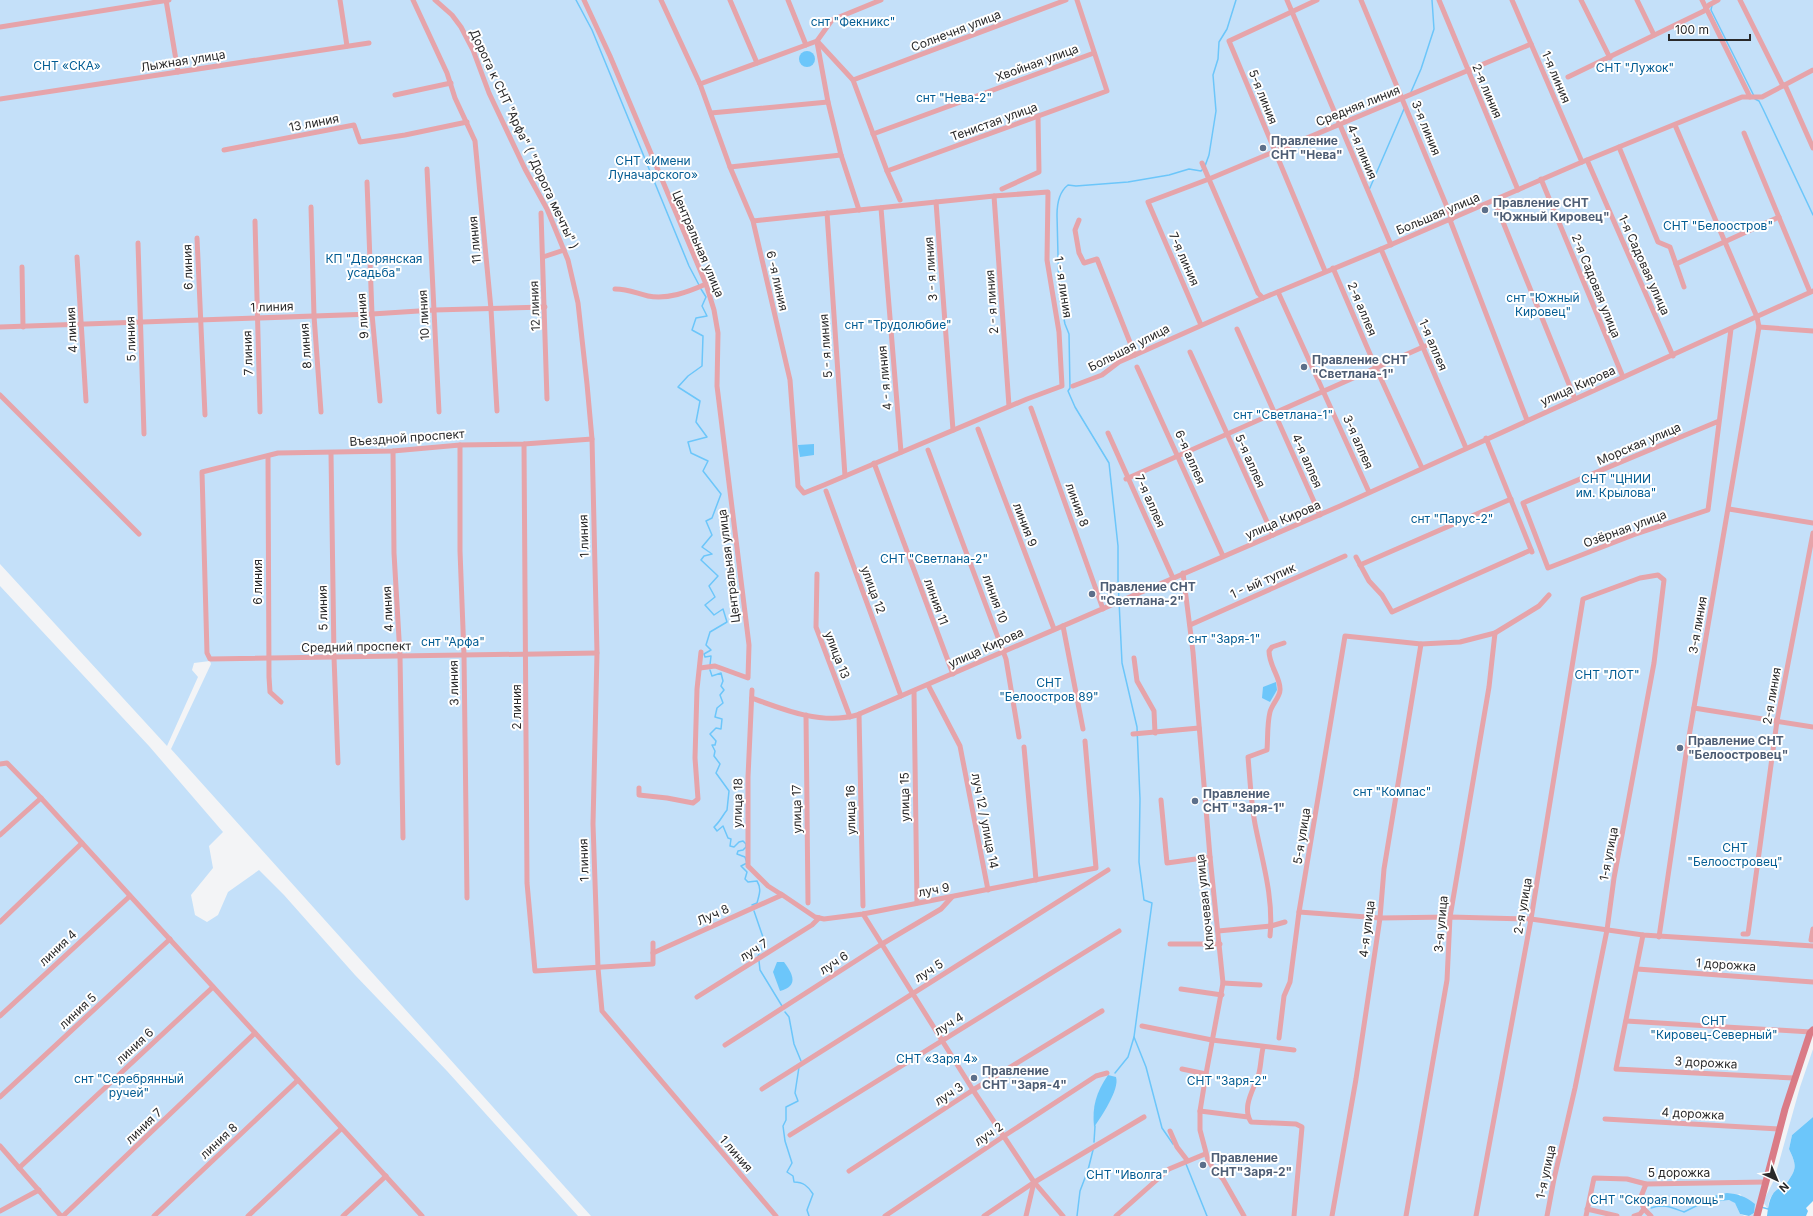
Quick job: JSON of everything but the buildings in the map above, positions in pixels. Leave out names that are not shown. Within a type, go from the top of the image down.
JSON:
[{"type":"street","points":[[166,0],[178,72]]},
{"type":"street","points":[[0,27],[170,0]]},
{"type":"street","points":[[340,0],[347,46]]},
{"type":"street","name":"11 линия","points":[[413,0],[447,72],[475,141],[491,310],[497,411]]},
{"type":"street","name":"Дорога к СНТ \"Арфа\" ( \"Дорога мечты\" )","points":[[435,0],[452,15],[469,43],[489,93],[525,169],[547,209],[568,260],[578,303],[592,439]]},
{"type":"street","name":"Центральная улица","points":[[584,0],[610,56],[706,284],[714,310],[718,333],[717,386],[749,645],[748,678],[716,666],[700,668]]},
{"type":"street","name":"6 -я линия","points":[[661,0],[700,84],[730,167],[753,221],[790,380],[798,486],[804,493],[845,476]]},
{"type":"street","points":[[730,0],[757,63]]},
{"type":"street","points":[[788,0],[806,45]]},
{"type":"street","points":[[700,84],[817,41],[832,20],[866,3],[881,0]]},
{"type":"street","name":"Солнечня улица","points":[[853,80],[1066,0]]},
{"type":"street","points":[[1077,0],[1094,52]]},
{"type":"street","name":"4-я линия","points":[[1288,0],[1391,245]]},
{"type":"street","points":[[1292,11],[1317,0]]},
{"type":"street","name":"3-я линия","points":[[1362,0],[1451,219],[1527,420]]},
{"type":"street","name":"2-я линия","points":[[1439,0],[1518,190]]},
{"type":"street","name":"1-я линия","points":[[1512,0],[1584,161]]},
{"type":"street","points":[[1581,0],[1610,58]]},
{"type":"street","points":[[1637,0],[1654,35]]},
{"type":"street","points":[[1702,0],[1750,96],[1762,97],[1813,70]]},
{"type":"street","points":[[1568,78],[1704,11],[1709,5],[1718,0]]},
{"type":"street","points":[[1740,0],[1784,85],[1813,148]]},
{"type":"street","name":"5-я линия","points":[[1292,11],[1229,41],[1325,271]]},
{"type":"street","points":[[817,41],[853,80],[887,171],[901,203]]},
{"type":"street","points":[[817,41],[828,102],[841,155],[859,210]]},
{"type":"street","name":"Лыжная улица","points":[[0,99],[368,43]]},
{"type":"street","name":"Средняя линия","points":[[1148,202],[1275,152],[1531,44]]},
{"type":"street","name":"Тенистая улица","points":[[887,171],[1107,91],[1094,52]]},
{"type":"street","name":"Хвойная улица","points":[[873,134],[1094,52]]},
{"type":"street","points":[[395,95],[451,84]]},
{"type":"street","name":"Большая улица","points":[[1073,386],[1102,375],[1119,362],[1201,324],[1325,271],[1391,245],[1584,161],[1742,97],[1750,96]]},
{"type":"street","points":[[711,113],[828,102]]},
{"type":"street","points":[[753,221],[881,208],[901,203],[936,202],[994,196],[1039,172],[1038,116]]},
{"type":"street","name":"13 линия","points":[[224,150],[354,125],[360,142],[404,135],[467,122]]},
{"type":"street","name":"3-я линия","points":[[1659,937],[1694,708],[1759,327],[1757,317],[1675,125]]},
{"type":"street","points":[[1744,133],[1812,291]]},
{"type":"street","points":[[1619,147],[1658,242],[1670,247],[1684,287]]},
{"type":"street","points":[[730,167],[841,155]]},
{"type":"street","name":"1-я Садовая улица","points":[[1584,161],[1673,356]]},
{"type":"street","points":[[1203,166],[1258,293],[1263,298]]},
{"type":"street","name":"10 линия","points":[[427,169],[439,412]]},
{"type":"street","name":"2-я Садовая улица","points":[[1541,179],[1623,378]]},
{"type":"street","name":"9 линия","points":[[367,182],[372,314],[380,401]]},
{"type":"street","name":"1 - я линия","points":[[1002,192],[1048,192],[1047,260],[1059,333],[1062,386],[1009,406]]},
{"type":"street","name":"2 - я линия","points":[[994,196],[1009,406]]},
{"type":"street","points":[[1494,200],[1575,399]]},
{"type":"street","name":"3 - я линия","points":[[936,202],[953,430]]},
{"type":"street","name":"7-я линия","points":[[1148,202],[1201,324]]},
{"type":"street","name":"8 линия","points":[[311,207],[314,316],[321,412]]},
{"type":"street","name":"4 - я линия","points":[[881,208],[901,452]]},
{"type":"street","name":"12 линия","points":[[541,213],[547,399]]},
{"type":"street","name":"5 - я линия","points":[[827,213],[845,476]]},
{"type":"street","points":[[1676,264],[1779,217]]},
{"type":"street","points":[[1078,220],[1075,230],[1079,253],[1084,263],[1097,259],[1135,355]]},
{"type":"street","name":"7 линия","points":[[255,221],[260,412]]},
{"type":"street","name":"6 линия","points":[[197,238],[204,415]]},
{"type":"street","name":"5 линия","points":[[138,243],[144,434]]},
{"type":"street","name":"1-я аллея","points":[[1381,249],[1466,448]]},
{"type":"street","points":[[543,257],[564,250]]},
{"type":"street","name":"4 линия","points":[[77,257],[86,401]]},
{"type":"street","points":[[22,267],[23,327]]},
{"type":"street","name":"2-я аллея","points":[[1333,268],[1376,368],[1422,468]]},
{"type":"street","points":[[614,289],[624,288],[649,296],[675,296],[706,284]]},
{"type":"street","name":"улица Кирова","points":[[752,698],[806,715],[842,718],[859,714],[1273,535],[1486,438],[1673,356],[1812,291]]},
{"type":"street","name":"3-я аллея","points":[[1278,292],[1369,492]]},
{"type":"street","name":"1 линия","points":[[0,327],[545,307]]},
{"type":"street","points":[[1759,327],[1813,332]]},
{"type":"street","name":"4-я аллея","points":[[1237,329],[1320,514]]},
{"type":"street","points":[[1719,421],[1731,329]]},
{"type":"street","points":[[1128,478],[1432,342]]},
{"type":"street","name":"5-я аллея","points":[[1190,352],[1273,535]]},
{"type":"street","name":"6-я аллея","points":[[1137,367],[1223,556]]},
{"type":"street","points":[[0,395],[139,534]]},
{"type":"street","points":[[845,476],[1009,406]]},
{"type":"street","name":"линия 8","points":[[1031,408],[1104,609]]},
{"type":"street","name":"Морская улица","points":[[1548,568],[1523,503],[1719,421]]},
{"type":"street","name":"Озёрная улица","points":[[1548,568],[1633,535],[1708,510],[1719,421]]},
{"type":"street","name":"линия 9","points":[[978,429],[1054,629]]},
{"type":"street","name":"7-я аллея","points":[[1108,433],[1173,578]]},
{"type":"street","points":[[1356,557],[1369,581],[1382,595],[1392,612],[1532,551],[1486,438]]},
{"type":"street","name":"1 линия","points":[[592,439],[597,654],[593,824],[598,968],[602,1011],[776,1216]]},
{"type":"street","name":"Въездной проспект","points":[[210,659],[207,653],[202,472],[268,457],[278,453],[393,451],[460,444],[524,444],[592,439]]},
{"type":"street","name":"3 линия","points":[[460,444],[460,551],[464,654],[467,898]]},
{"type":"street","name":"2 линия","points":[[524,444],[527,656],[527,883],[535,971],[598,968]]},
{"type":"street","name":"линия 10","points":[[928,450],[1004,651],[1020,737]]},
{"type":"street","name":"4 линия","points":[[393,451],[394,553],[400,656],[403,838]]},
{"type":"street","name":"5 линия","points":[[330,453],[334,657],[338,763]]},
{"type":"street","name":"6 линия","points":[[268,457],[270,692],[281,702]]},
{"type":"street","name":"линия 11","points":[[874,463],[953,674]]},
{"type":"street","name":"улица 12","points":[[826,491],[901,696]]},
{"type":"street","points":[[1360,565],[1511,499]]},
{"type":"street","points":[[1728,509],[1813,522]]},
{"type":"street","name":"2-я линия","points":[[1746,934],[1777,721],[1813,533]]},
{"type":"street","name":"1 - ый тупик","points":[[1190,625],[1345,556]]},
{"type":"street","name":"Ключевая улица","points":[[1183,573],[1190,625],[1210,857],[1223,983],[1200,1111],[1200,1130],[1205,1154],[1213,1168],[1223,1179],[1244,1216]]},
{"type":"street","name":"улица 13","points":[[817,574],[816,627],[850,717]]},
{"type":"street","name":"1-я улица","points":[[1547,1216],[1607,930],[1614,878],[1654,664],[1664,580],[1658,575],[1640,578],[1583,599]]},
{"type":"street","points":[[1421,644],[1460,642],[1495,633],[1539,606],[1548,595]]},
{"type":"street","name":"2-я улица","points":[[1476,1216],[1531,919],[1583,599]]},
{"type":"street","points":[[1063,626],[1083,729]]},
{"type":"street","name":"3-я улица","points":[[1406,1216],[1447,980],[1450,917],[1489,688],[1495,633]]},
{"type":"street","name":"5-я улица","points":[[1279,1038],[1284,996],[1290,982],[1299,912],[1345,636],[1421,644]]},
{"type":"street","points":[[1270,936],[1271,926],[1266,876],[1255,822],[1248,757],[1267,750],[1270,710],[1280,692],[1280,685],[1269,660],[1269,651],[1272,647],[1284,643]]},
{"type":"street","name":"4-я улица","points":[[1332,1216],[1356,1079],[1380,918],[1384,869],[1421,644]]},
{"type":"street","points":[[639,788],[639,795],[693,803],[698,799],[695,751],[697,689],[701,652]]},
{"type":"street","name":"Средний проспект","points":[[210,659],[464,654],[527,656],[597,654]]},
{"type":"street","points":[[1134,658],[1137,681],[1154,711],[1155,733]]},
{"type":"street","name":"луч 12 / улица 14","points":[[928,685],[960,746],[988,890]]},
{"type":"street","points":[[752,690],[752,698]]},
{"type":"street","name":"улица 15","points":[[914,691],[917,903]]},
{"type":"street","name":"улица 18","points":[[752,698],[748,777],[748,866],[768,886],[781,894]]},
{"type":"street","points":[[1694,708],[1813,727]]},
{"type":"street","name":"улица 16","points":[[859,714],[863,906]]},
{"type":"street","name":"улица 17","points":[[806,715],[808,903]]},
{"type":"street","points":[[1133,734],[1199,728]]},
{"type":"street","name":"луч 9","points":[[819,918],[863,914],[1096,868],[1085,741]]},
{"type":"street","points":[[1024,747],[1027,800],[1036,880]]},
{"type":"street","points":[[0,764],[7,763],[41,798],[341,1129],[422,1216]]},
{"type":"street","points":[[0,835],[41,798]]},
{"type":"street","points":[[1161,800],[1167,863],[1210,857]]},
{"type":"street","points":[[0,922],[82,843]]},
{"type":"street","name":"луч 5","points":[[762,1089],[1108,870]]},
{"type":"street","points":[[781,894],[819,918]]},
{"type":"street","name":"Луч 8","points":[[653,953],[781,894]]},
{"type":"street","name":"линия 4","points":[[0,1016],[130,896]]},
{"type":"street","name":"луч 6","points":[[726,1045],[882,944],[941,909],[952,897]]},
{"type":"street","points":[[1299,912],[1380,918],[1450,917],[1531,919],[1659,937],[1813,946]]},
{"type":"street","points":[[863,914],[973,1090],[1034,1182],[1063,1216]]},
{"type":"street","name":"луч 7","points":[[697,997],[812,925],[819,918]]},
{"type":"street","points":[[1218,931],[1271,926],[1284,922]]},
{"type":"street","points":[[1813,929],[1811,940],[1813,940]]},
{"type":"street","name":"луч 4","points":[[790,1135],[1119,931]]},
{"type":"street","points":[[1642,935],[1637,969],[1626,1021],[1812,1031],[1794,1078],[1757,1214]]},
{"type":"street","name":"линия 5","points":[[0,1097],[170,939]]},
{"type":"street","points":[[598,968],[653,964],[654,943]]},
{"type":"street","points":[[1170,944],[1220,944]]},
{"type":"street","name":"1 дорожка","points":[[1637,969],[1813,982]]},
{"type":"street","points":[[1223,983],[1260,985]]},
{"type":"street","name":"линия 6","points":[[19,1168],[213,987]]},
{"type":"street","points":[[1181,989],[1222,995]]},
{"type":"street","name":"луч 3","points":[[849,1171],[973,1090],[1102,1011]]},
{"type":"street","name":"3 дорожка","points":[[1626,1021],[1616,1069],[1794,1078]]},
{"type":"street","points":[[1142,1026],[1212,1040],[1263,1048],[1294,1050]]},
{"type":"street","name":"линия 7","points":[[62,1216],[255,1033]]},
{"type":"street","points":[[1248,1118],[1249,1096],[1259,1074],[1263,1048]]},
{"type":"street","points":[[1182,1069],[1206,1074]]},
{"type":"street","name":"луч 2","points":[[885,1216],[1096,1076],[1107,1072]]},
{"type":"street","name":"линия 8","points":[[154,1216],[298,1080]]},
{"type":"street","points":[[1200,1111],[1248,1118],[1251,1122],[1296,1124],[1302,1127],[1294,1216]]},
{"type":"street","points":[[984,1216],[1034,1182],[1144,1117]]},
{"type":"street","name":"4 дорожка","points":[[1605,1119],[1779,1129]]},
{"type":"street","points":[[248,1216],[341,1129]]},
{"type":"street","points":[[1170,1131],[1185,1161]]},
{"type":"street","points":[[0,1146],[62,1216]]},
{"type":"street","points":[[1116,1216],[1164,1173],[1185,1161],[1205,1154]]},
{"type":"street","points":[[343,1216],[386,1176]]},
{"type":"street","name":"5 дорожка","points":[[1587,1209],[1594,1178],[1627,1179],[1646,1184],[1765,1182]]},
{"type":"street","points":[[1026,1216],[1034,1182]]},
{"type":"street","points":[[1646,1184],[1640,1199],[1644,1209],[1650,1216]]},
{"type":"street","points":[[0,1211],[39,1190]]},
{"type":"street","points":[[1586,1216],[1587,1209],[1618,1216]]},
{"type":"street","points":[[1634,1216],[1640,1214],[1644,1209]]},
{"type":"green space","points":[[0,0],[1813,0],[1813,1030],[1810,1034],[1757,1216],[1749,1216],[1754,1213],[1740,1194],[1700,1204],[1729,1200],[1735,1202],[1740,1214],[1745,1216],[591,1216],[171,749],[211,664],[210,661],[194,663],[192,670],[198,677],[167,746],[0,564]]},
{"type":"green space","name":"снт \"Серебрянный ручей\"","points":[[0,586],[149,746],[223,832],[209,846],[213,868],[191,895],[195,915],[207,922],[218,915],[228,892],[259,870],[284,895],[355,975],[447,1071],[578,1216],[0,1216]]},
{"type":"green space","points":[[1813,1049],[1813,1117],[1792,1135],[1789,1149],[1795,1165],[1792,1176],[1785,1186],[1775,1191],[1769,1201],[1768,1209],[1763,1202],[1774,1180],[1800,1087]]},
{"type":"water","points":[[804,51],[810,51],[815,56],[813,65],[810,67],[804,67],[799,62],[799,56]]},
{"type":"water","points":[[814,444],[814,455],[800,457],[798,445]]},
{"type":"water","points":[[1276,682],[1277,690],[1270,702],[1262,698],[1263,687]]},
{"type":"water","points":[[777,962],[784,962],[792,975],[792,983],[790,986],[780,991],[773,972]]},
{"type":"water","points":[[1108,1075],[1116,1077],[1115,1088],[1109,1103],[1094,1127],[1094,1106],[1100,1088]]},
{"type":"water","points":[[1813,1117],[1813,1201],[1806,1208],[1808,1211],[1806,1216],[1767,1216],[1771,1197],[1776,1190],[1785,1186],[1792,1176],[1795,1165],[1789,1149],[1792,1135]]},
{"type":"water","points":[[1727,1193],[1741,1196],[1751,1201],[1755,1204],[1754,1213],[1749,1216],[1740,1214],[1735,1203],[1729,1200],[1700,1204],[1708,1197]]},
{"type":"waterway","points":[[576,0],[592,30],[689,266],[699,285]]},
{"type":"waterway","points":[[1205,166],[1209,155],[1216,111],[1213,75],[1218,59],[1219,42],[1227,29],[1236,0]]},
{"type":"waterway","points":[[1411,92],[1421,69],[1434,29],[1432,0]]},
{"type":"waterway","points":[[1712,5],[1711,10],[1754,96]]},
{"type":"waterway","points":[[1755,99],[1759,101],[1813,215]]},
{"type":"waterway","points":[[1369,190],[1404,109]]},
{"type":"waterway","points":[[1173,1144],[1162,1128],[1146,1067],[1134,1037],[1152,903],[1144,900],[1139,862],[1140,799],[1137,727],[1122,663],[1118,546],[1109,463],[1075,407],[1068,391],[1070,388],[1069,334],[1065,324],[1059,295],[1057,211],[1062,191],[1068,185],[1076,186],[1128,182],[1169,175],[1189,169],[1201,171],[1203,169]]},
{"type":"waterway","points":[[701,289],[706,297],[702,306],[707,316],[696,318],[692,330],[703,336],[702,366],[688,376],[678,387],[700,401],[696,422],[707,437],[688,442],[691,453],[708,461],[703,471],[721,494],[712,518],[706,521],[712,535],[702,547],[712,554],[704,556],[701,560],[718,576],[709,586],[715,597],[705,605],[714,615],[723,609],[727,622],[710,632],[706,645],[711,650],[704,654],[705,657],[711,656],[710,665]]},
{"type":"waterway","points":[[710,670],[712,676],[721,673],[723,681],[721,686],[724,690],[720,695],[723,703],[717,708],[715,717],[722,719],[721,729],[716,728],[710,734],[716,741],[715,745],[712,745],[715,751],[714,756],[720,764],[716,773],[729,791],[727,810],[714,827],[717,831],[723,826],[728,838],[731,839],[730,846],[734,847],[739,842],[743,841],[746,844],[746,847],[743,850],[738,851],[737,854],[745,857],[747,863],[741,866],[747,872],[745,879],[748,882],[757,881],[759,887],[760,892],[757,903],[752,905]]},
{"type":"waterway","points":[[754,911],[765,943],[758,956]]},
{"type":"waterway","points":[[759,961],[760,970],[782,1006]]},
{"type":"waterway","points":[[785,1012],[789,1017],[794,1044],[801,1061]]},
{"type":"waterway","points":[[1115,1073],[1128,1057],[1134,1037]]},
{"type":"waterway","points":[[799,1067],[795,1093],[798,1101],[786,1107],[786,1120],[783,1126],[785,1141],[792,1163],[787,1172],[793,1176],[794,1182],[805,1185],[813,1194],[807,1210],[809,1216]]},
{"type":"waterway","points":[[1094,1142],[1095,1126]]},
{"type":"waterway","points":[[1077,1216],[1080,1191],[1088,1170],[1093,1150]]},
{"type":"waterway","points":[[1186,1164],[1207,1216]]},
{"type":"waterway","points":[[1651,1208],[1664,1206],[1684,1212],[1700,1204]]},
{"type":"waterway","points":[[1761,1207],[1768,1209]]},
{"type":"place","name":"Правление СНТ \"Нева\"","points":[[1263,148]]},
{"type":"place","name":"Правление СНТ \"Южный Кировец\"","points":[[1485,210]]},
{"type":"place","name":"Правление СНТ \"Светлана-1\"","points":[[1304,367]]},
{"type":"place","name":"Правление СНТ \"Светлана-2\"","points":[[1092,594]]},
{"type":"place","name":"Правление СНТ \"Белоостровец\"","points":[[1680,748]]},
{"type":"place","name":"Правление СНТ \"Заря-1\"","points":[[1195,801]]},
{"type":"place","name":"Правление СНТ \"Заря-4\"","points":[[974,1078]]},
{"type":"place","name":"Правление СНТ\"Заря-2\"","points":[[1203,1165]]},
{"type":"park label","name":"снт \"Фекникс\"","points":[[853,22]]},
{"type":"park label","name":"СНТ «СКА»","points":[[67,66]]},
{"type":"park label","name":"СНТ \"Лужок\"","points":[[1635,68]]},
{"type":"park label","name":"снт \"Нева-2\"","points":[[954,98]]},
{"type":"park label","name":"СНТ «Имени Луначарского»","points":[[653,168]]},
{"type":"park label","name":"СНТ \"Белоостров\"","points":[[1718,226]]},
{"type":"park label","name":"КП \"Дворянская усадьба\"","points":[[374,266]]},
{"type":"park label","name":"снт \"Южный Кировец\"","points":[[1543,305]]},
{"type":"park label","name":"снт \"Трудолюбие\"","points":[[898,325]]},
{"type":"park label","name":"снт \"Светлана-1\"","points":[[1283,415]]},
{"type":"park label","name":"СНТ \"ЦНИИ им. Крылова\"","points":[[1616,486]]},
{"type":"park label","name":"снт \"Парус-2\"","points":[[1452,519]]},
{"type":"park label","name":"СНТ \"Светлана-2\"","points":[[934,559]]},
{"type":"park label","name":"снт \"Заря-1\"","points":[[1224,639]]},
{"type":"park label","name":"снт \"Арфа\"","points":[[453,642]]},
{"type":"park label","name":"СНТ \"ЛОТ\"","points":[[1607,675]]},
{"type":"park label","name":"СНТ \"Белоостров 89\"","points":[[1049,690]]},
{"type":"park label","name":"снт \"Компас\"","points":[[1392,792]]},
{"type":"park label","name":"СНТ \"Белоостровец\"","points":[[1735,855]]},
{"type":"park label","name":"СНТ \"Кировец-Северный\"","points":[[1714,1028]]},
{"type":"park label","name":"СНТ «Заря 4»","points":[[937,1059]]},
{"type":"park label","name":"СНТ \"Заря-2\"","points":[[1227,1081]]},
{"type":"park label","name":"СНТ \"Иволга\"","points":[[1127,1175]]},
{"type":"park label","name":"СНТ \"Скорая помощь\"","points":[[1657,1200]]}]
